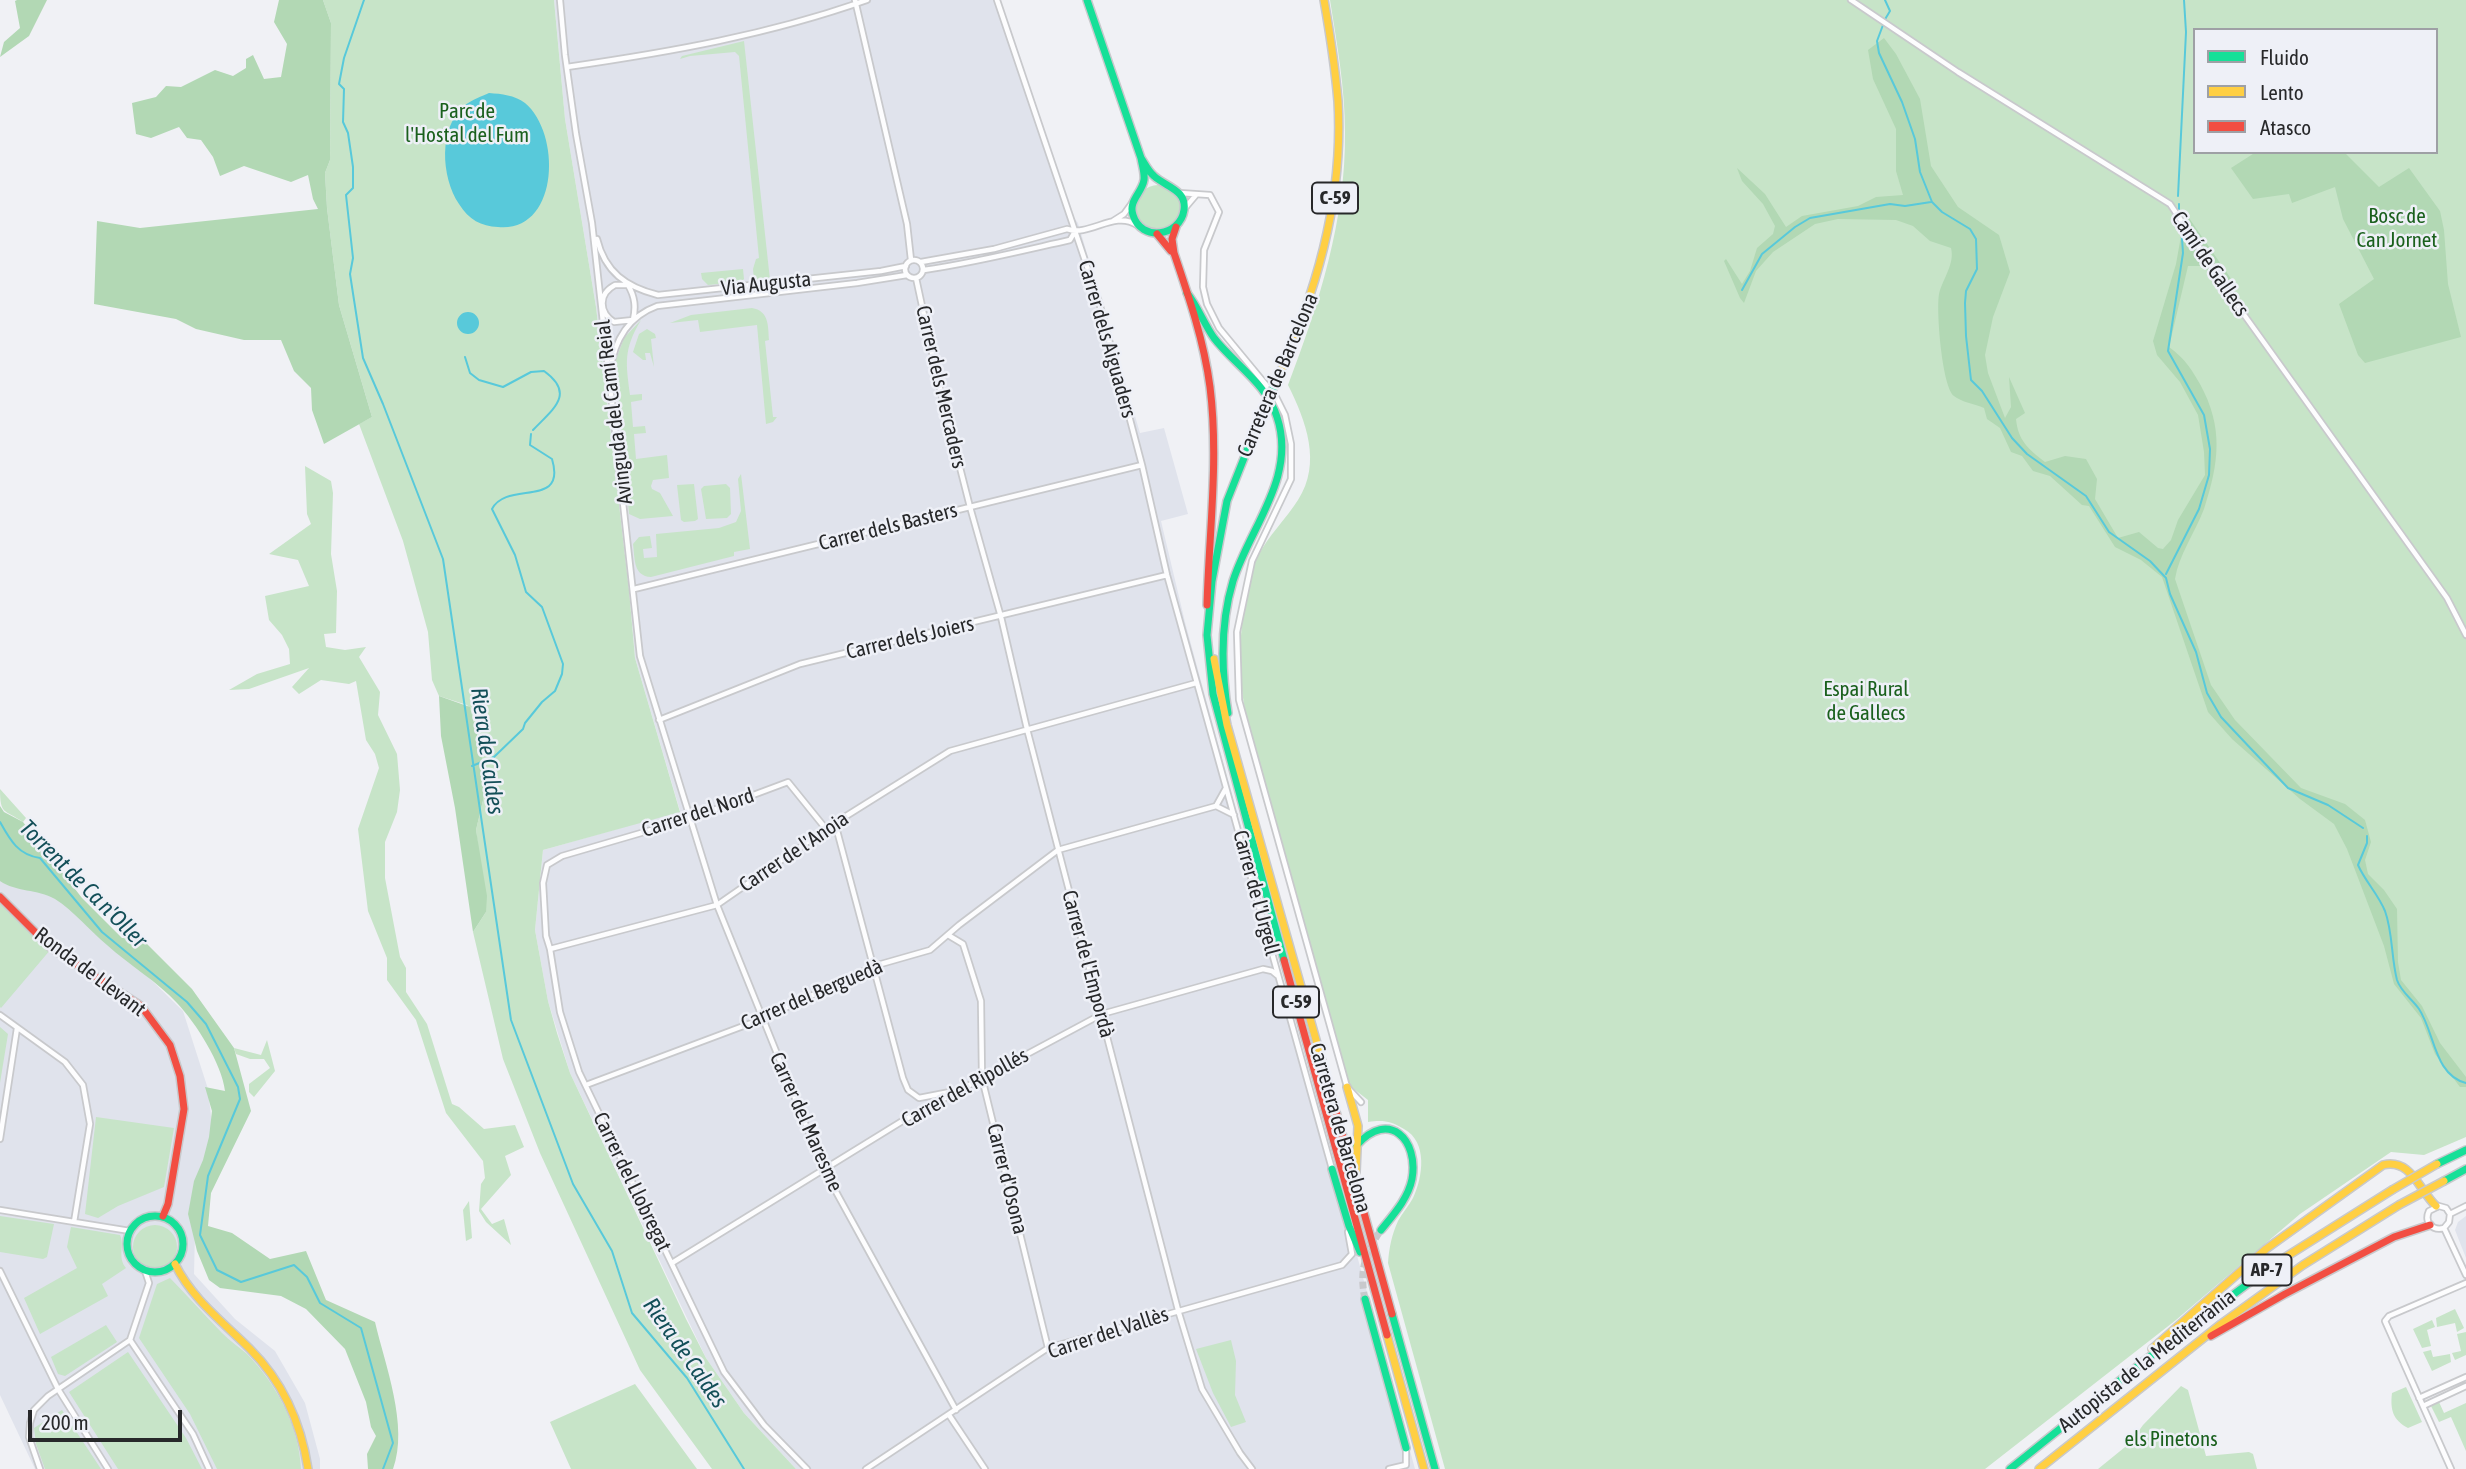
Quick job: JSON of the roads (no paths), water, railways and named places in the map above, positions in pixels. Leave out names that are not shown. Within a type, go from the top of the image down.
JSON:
[{"type":"main road","points":[[1087,0],[1141,158],[1144,178],[1132,202],[1133,216],[1140,227],[1165,240],[1174,253]]},
{"type":"main road","name":"Carretera de Barcelona","points":[[1324,0],[1335,58],[1339,114],[1334,207],[1325,253],[1300,331],[1245,451],[1227,501],[1215,555],[1208,635],[1213,694],[1227,754],[1424,1469]]},
{"type":"main road","points":[[1141,158],[1151,174],[1179,192],[1184,209],[1172,239],[1174,253],[1202,342],[1210,385],[1213,425],[1208,635]]},
{"type":"main road","points":[[1140,189],[1150,183],[1163,182]]},
{"type":"main road","points":[[1157,234],[1176,227]]},
{"type":"main road","points":[[1187,293],[1213,337],[1272,403],[1280,424],[1283,443],[1279,476],[1242,555],[1225,618],[1223,674],[1239,762]]},
{"type":"main road","name":"Carretera de Barcelona","points":[[1210,624],[1218,687],[1227,724],[1435,1469]]},
{"type":"main road","name":"Ronda de Llevant","points":[[0,897],[51,947],[141,1006],[170,1045],[180,1076],[184,1109],[168,1204],[163,1216]]},
{"type":"main road","points":[[1347,1087],[1356,1119],[1355,1160],[1358,1192]]},
{"type":"main road","points":[[1357,1145],[1367,1134],[1388,1129],[1404,1138],[1412,1151],[1410,1186],[1402,1204],[1381,1230]]},
{"type":"main road","name":"Autopista de la Mediterrània","points":[[2010,1469],[2148,1356],[2240,1288],[2347,1216],[2466,1150]]},
{"type":"main road","points":[[2148,1356],[2160,1341],[2255,1258],[2383,1165],[2402,1163],[2429,1202],[2436,1206]]},
{"type":"main road","points":[[1332,1169],[1349,1226],[1369,1272]]},
{"type":"main road","name":"Autopista de la Mediterrània","points":[[2039,1469],[2178,1357],[2295,1270],[2399,1205],[2466,1169]]},
{"type":"main road","points":[[163,1216],[176,1224],[182,1234],[184,1244],[180,1258],[167,1270],[155,1273],[145,1271],[129,1256],[126,1246],[130,1230],[144,1218],[163,1216]]},
{"type":"main road","points":[[2178,1357],[2279,1296],[2391,1240],[2430,1226]]},
{"type":"main road","points":[[175,1264],[181,1278],[195,1296],[268,1366],[298,1423],[308,1469]]},
{"type":"main road","points":[[1365,1299],[1406,1448]]},
{"type":"street","name":"Avinguda del Camí Reial","points":[[560,0],[576,134],[592,223],[640,656],[689,818]]},
{"type":"street","points":[[567,67],[662,53],[747,36],[867,0]]},
{"type":"street","name":"Carrer dels Aiguaders","points":[[997,0],[1099,302],[1196,683]]},
{"type":"street","name":"Camí de Gallecs","points":[[1851,0],[1958,72],[2170,204],[2245,316],[2447,598],[2466,635]]},
{"type":"street","points":[[855,2],[907,225],[911,260],[906,266],[907,275],[916,278],[924,270],[987,260],[1070,240],[1075,232]]},
{"type":"street","points":[[1179,192],[1210,195],[1219,212],[1204,250],[1203,287],[1207,304],[1219,328],[1276,397],[1285,415],[1291,444],[1291,479],[1252,561],[1237,632],[1239,700],[1347,1087],[1361,1102]]},
{"type":"street","points":[[1184,209],[1196,195]]},
{"type":"street","points":[[911,260],[921,262],[995,249],[1067,229],[1075,232],[1112,221],[1124,214],[1132,202]]},
{"type":"street","points":[[1112,221],[1131,221],[1140,227]]},
{"type":"street","points":[[592,223],[606,263],[628,285],[635,300],[633,320],[623,330],[616,344],[610,380]]},
{"type":"street","points":[[921,262],[924,270]]},
{"type":"street","name":"Via Augusta","points":[[628,285],[651,293],[671,295],[906,266]]},
{"type":"street","name":"Via Augusta","points":[[633,320],[657,306],[907,275]]},
{"type":"street","name":"Carrer dels Mercaders","points":[[916,278],[939,385],[1001,617]]},
{"type":"street","points":[[628,285],[610,287],[605,293],[601,308],[614,323],[633,320]]},
{"type":"street","name":"Carrer dels Basters","points":[[634,589],[1142,466]]},
{"type":"street","name":"Carrer dels Joiers","points":[[659,720],[800,664],[1167,575]]},
{"type":"street","name":"Carrer de l'Empordà","points":[[1001,617],[1027,729],[1178,1310],[1202,1389],[1252,1469]]},
{"type":"street","points":[[1027,729],[1196,683]]},
{"type":"street","name":"Carrer de l'Urgell","points":[[1196,683],[1227,787],[1352,1247],[1349,1258],[1336,1266]]},
{"type":"street","name":"Carrer de l'Anoia","points":[[550,949],[717,905],[835,823],[950,751],[1027,729]]},
{"type":"street","name":"Carrer del Nord","points":[[551,861],[689,818],[788,782],[826,830]]},
{"type":"street","points":[[1227,787],[1216,806],[1235,816]]},
{"type":"street","name":"Carrer del Berguedà","points":[[586,1085],[762,1019],[874,966],[930,950],[1058,850],[1216,806]]},
{"type":"street","name":"Carrer del Maresme","points":[[689,818],[717,905],[824,1170],[956,1410]]},
{"type":"street","points":[[835,823],[908,1090],[919,1098],[962,1089]]},
{"type":"street","name":"Carrer del Llobregat","points":[[551,861],[547,865],[543,883],[546,936],[560,1012],[579,1072],[724,1372],[764,1424],[807,1469]]},
{"type":"street","name":"Carrer d'Osona","points":[[948,935],[963,944],[981,1001],[982,1078],[1048,1348]]},
{"type":"street","name":"Carrer del Ripollés","points":[[672,1264],[904,1120],[1102,1014],[1263,969],[1279,976]]},
{"type":"street","points":[[0,1015],[65,1062],[83,1085],[90,1124],[74,1222]]},
{"type":"street","points":[[0,1139],[17,1028]]},
{"type":"street","points":[[2436,1206],[2443,1207],[2450,1214],[2449,1222],[2444,1228],[2435,1229],[2430,1226],[2427,1215],[2436,1206]]},
{"type":"street","points":[[2450,1214],[2466,1206]]},
{"type":"street","points":[[0,1210],[130,1230]]},
{"type":"street","points":[[2444,1228],[2466,1275]]},
{"type":"street","name":"Carrer del Vallès","points":[[866,1469],[1048,1348],[1336,1266]]},
{"type":"street","points":[[0,1271],[58,1389],[108,1469]]},
{"type":"street","points":[[40,1469],[30,1442],[30,1423],[38,1405],[130,1340],[149,1283],[145,1271]]},
{"type":"street","points":[[2451,1469],[2385,1321],[2389,1316],[2466,1283]]},
{"type":"street","points":[[130,1340],[193,1434],[209,1469]]},
{"type":"street","points":[[2419,1398],[2466,1377]]},
{"type":"street","points":[[2423,1406],[2466,1386]]},
{"type":"street","points":[[949,1415],[985,1469]]},
{"type":"street","points":[[1389,1469],[1406,1465],[1406,1448]]},
{"type":"water","points":[[489,93],[503,94],[525,103],[537,117],[545,136],[549,157],[548,179],[543,199],[533,215],[518,225],[486,225],[467,214],[453,193],[446,167],[446,139],[456,114],[465,105]]},
{"type":"water","points":[[464,312],[472,312],[479,319],[479,327],[472,334],[464,334],[457,327],[457,319]]},
{"type":"waterway","name":"Riera de Caldes","points":[[364,0],[344,58],[339,84],[344,89],[343,122],[348,133],[353,167],[353,188],[346,195],[353,258],[350,274],[363,358],[443,559],[511,1020],[573,1184],[612,1251],[632,1313],[687,1378],[744,1469]]},
{"type":"waterway","points":[[1884,21],[1890,11],[1885,0]]},
{"type":"waterway","points":[[2178,196],[2186,32],[2184,0]]},
{"type":"waterway","points":[[1883,25],[1877,41],[1879,53],[1902,102],[1915,139],[1920,172],[1932,202],[1942,212],[1970,229],[1976,239],[1977,269],[1966,291],[1965,303],[1971,380],[1982,391],[2012,438],[2027,454],[2086,496],[2109,532],[2150,561],[2166,578],[2170,594],[2196,652],[2207,693],[2221,717],[2288,788],[2328,805],[2363,828]]},
{"type":"waterway","points":[[1742,290],[1762,254],[1810,218],[1890,204],[1905,206],[1931,202]]},
{"type":"waterway","points":[[2179,204],[2179,209]]},
{"type":"waterway","points":[[2166,574],[2199,509],[2209,475],[2210,449],[2204,415],[2168,351],[2183,253],[2181,225]]},
{"type":"waterway","points":[[465,357],[470,373],[479,380],[503,387],[531,372],[544,371],[554,379],[559,387],[558,401],[533,430]]},
{"type":"waterway","points":[[472,766],[494,757],[523,729],[542,702],[555,691],[562,674],[563,664],[542,607],[526,592],[515,555],[492,509],[510,496],[544,489],[551,484],[554,474],[552,459],[530,445],[531,434]]},
{"type":"waterway","name":"Torrent de Ca n'Oller","points":[[0,822],[11,841],[26,854],[40,858],[102,932],[187,1002],[206,1024],[238,1087],[240,1099],[208,1176],[200,1235],[217,1270],[241,1282],[294,1265],[307,1277],[320,1303],[361,1328],[393,1443],[383,1469]]},
{"type":"waterway","points":[[2367,836],[2358,865],[2385,911],[2397,980],[2419,1009],[2436,1052],[2447,1071],[2455,1079],[2466,1083]]},
{"type":"tunnel","points":[[1365,1299],[1363,1271],[1371,1247],[1381,1230]]},
{"type":"park label","name":"Parc de l'Hostal del Fum","points":[[467,123]]},
{"type":"park label","name":"Bosc de Can Jornet","points":[[2397,228]]},
{"type":"park label","name":"Espai Rural de Gallecs","points":[[1866,701]]},
{"type":"park label","name":"els Pinetons","points":[[2171,1439]]}]
